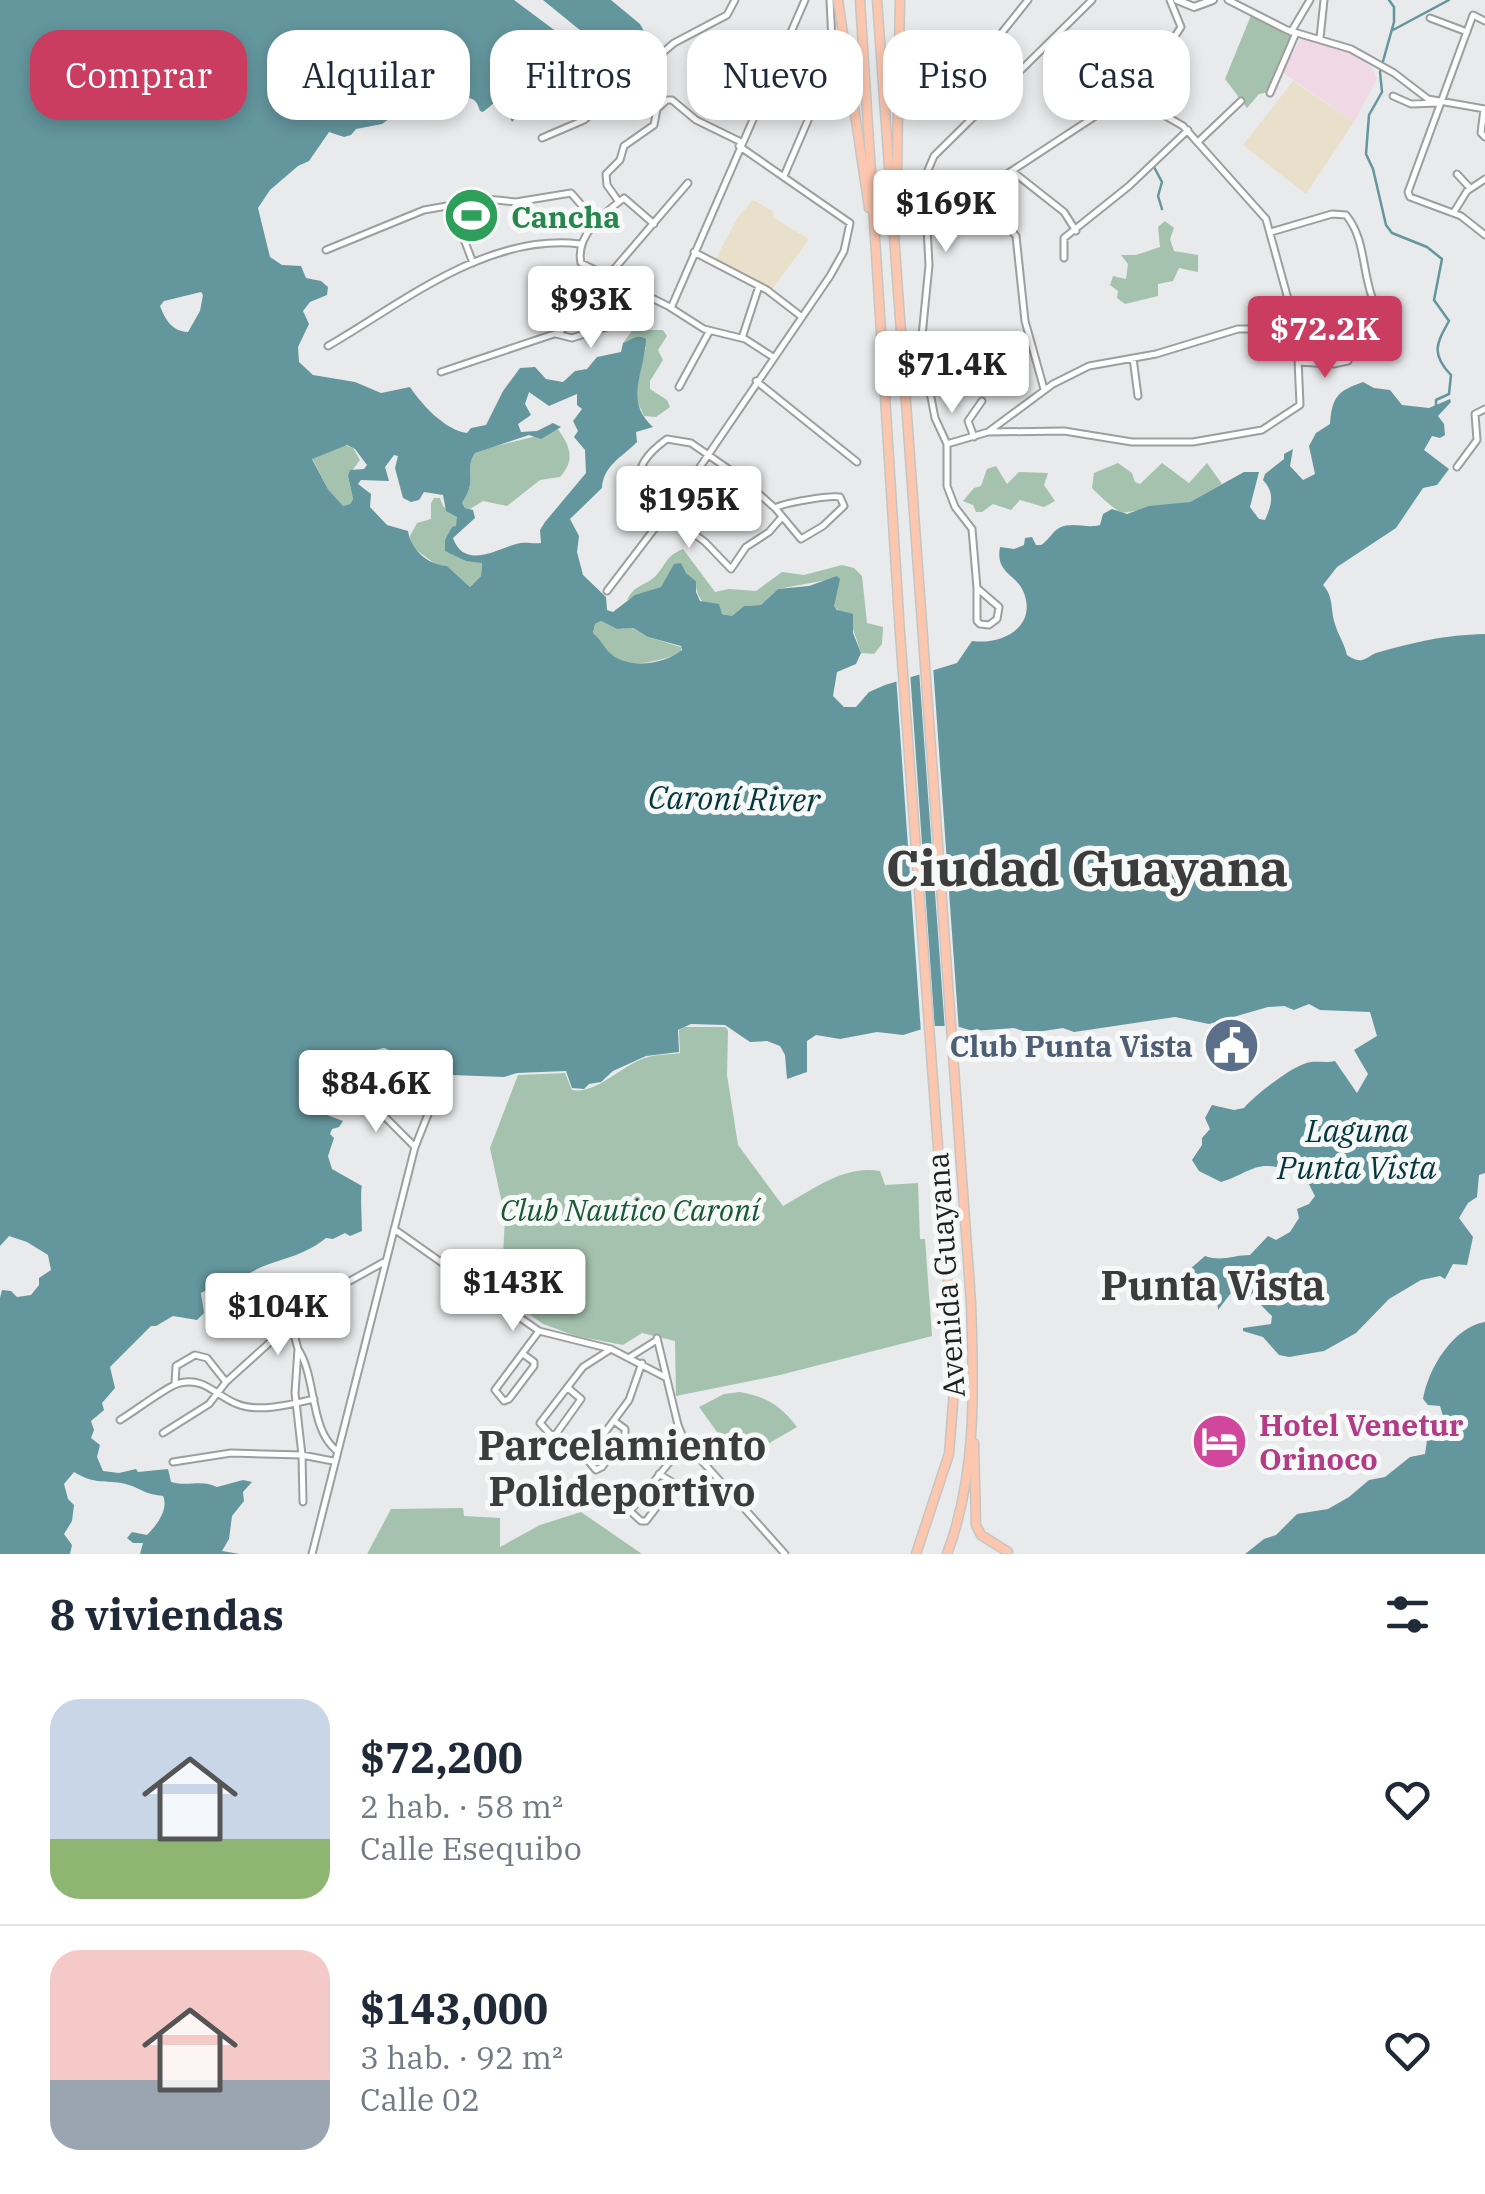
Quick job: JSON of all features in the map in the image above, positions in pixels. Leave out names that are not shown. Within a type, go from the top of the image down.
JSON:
[{"type":"main road","points":[[838,0],[876,240]]},
{"type":"main road","points":[[860,0],[876,240]]},
{"type":"main road","points":[[878,0],[894,240]]},
{"type":"main road","points":[[894,240],[900,129],[900,0]]},
{"type":"main road","name":"Avenida Guayana","points":[[876,240],[900,633],[955,1378],[949,1454],[916,1554]]},
{"type":"main road","name":"Avenida Guayana","points":[[894,240],[972,1322],[972,1425],[954,1536],[947,1554]]},
{"type":"main road","points":[[972,1425],[976,1524],[981,1535],[1007,1553]]},
{"type":"main road","points":[[996,1554],[1007,1553]]},
{"type":"street","points":[[542,138],[581,122],[674,43],[727,14],[735,0]]},
{"type":"street","points":[[791,30],[805,0]]},
{"type":"street","points":[[784,176],[833,62],[830,0]]},
{"type":"street","points":[[1004,30],[1028,0]]},
{"type":"street","points":[[1023,68],[1092,0]]},
{"type":"street","points":[[1180,30],[1181,21],[1170,6],[1174,0],[1194,7],[1213,0]]},
{"type":"street","points":[[1228,0],[1294,32],[1320,38],[1375,62],[1422,96],[1441,103]]},
{"type":"street","points":[[1270,93],[1310,0]]},
{"type":"street","points":[[1320,38],[1324,0]]},
{"type":"street","points":[[1485,21],[1474,16],[1408,194],[1454,213],[1485,235]]},
{"type":"street","points":[[1430,18],[1467,32]]},
{"type":"street","points":[[1393,96],[1411,104],[1441,103],[1484,109],[1485,137]]},
{"type":"street","points":[[607,590],[664,516],[802,317],[840,258],[851,224],[672,100],[657,109],[654,126],[624,146],[620,160],[606,174],[607,185],[619,202]]},
{"type":"street","points":[[1199,141],[1241,100]]},
{"type":"street","points":[[670,308],[750,120]]},
{"type":"street","points":[[970,120],[930,163],[925,190],[929,260],[920,346],[937,424],[947,444],[948,491],[972,529],[977,621],[989,625],[997,619],[999,607],[977,588]]},
{"type":"street","points":[[926,211],[977,192],[1089,120]]},
{"type":"street","points":[[988,432],[1064,431],[1132,442],[1193,442],[1262,430],[1293,412],[1300,402],[1288,299],[1264,216],[1199,141],[1173,120]]},
{"type":"street","points":[[1064,258],[1064,238],[1188,130]]},
{"type":"street","points":[[1012,171],[1064,212],[1076,231]]},
{"type":"street","points":[[1457,174],[1470,188]]},
{"type":"street","points":[[1454,213],[1470,188],[1485,178]]},
{"type":"street","points":[[441,372],[556,334],[688,183]]},
{"type":"street","points":[[977,192],[1016,236],[1025,321],[1044,389]]},
{"type":"street","points":[[326,250],[413,213],[492,199],[516,202],[568,193],[596,222]]},
{"type":"street","points":[[654,224],[626,198],[596,222],[581,244],[580,263],[709,331],[742,338],[773,357]]},
{"type":"street","points":[[452,205],[474,264]]},
{"type":"street","points":[[1271,232],[1332,214],[1346,215],[1359,237],[1364,275],[1372,297]]},
{"type":"street","points":[[1478,229],[1485,222]]},
{"type":"street","points":[[328,346],[408,295],[474,264],[537,242],[581,244]]},
{"type":"street","points":[[694,252],[760,286],[802,317]]},
{"type":"street","points":[[742,338],[760,286]]},
{"type":"street","points":[[556,334],[572,338],[624,321]]},
{"type":"street","points":[[947,444],[988,432],[1044,389],[1084,368],[1238,329],[1257,329],[1292,338]]},
{"type":"street","points":[[679,386],[709,331]]},
{"type":"street","points":[[1133,358],[1138,396]]},
{"type":"street","points":[[1298,362],[1348,361]]},
{"type":"street","points":[[756,381],[857,462]]},
{"type":"street","points":[[974,437],[968,421],[982,401]]},
{"type":"street","points":[[1457,467],[1477,440],[1474,418],[1485,409]]},
{"type":"street","points":[[624,512],[632,501],[638,469],[667,438],[691,443],[740,477],[775,508],[799,538],[807,538],[844,506],[840,497],[826,496],[805,503],[785,502],[775,508]]},
{"type":"street","points":[[632,501],[705,542],[731,569],[746,547],[769,532],[782,517]]},
{"type":"street","points":[[312,1554],[414,1147],[440,1084]]},
{"type":"street","points":[[364,1096],[414,1147]]},
{"type":"street","points":[[394,1229],[539,1331],[610,1348],[665,1378]]},
{"type":"street","points":[[162,1432],[210,1404],[226,1382],[320,1298],[384,1262]]},
{"type":"street","points":[[292,1325],[298,1349],[296,1403],[302,1502]]},
{"type":"street","points":[[523,1354],[534,1366],[509,1399],[504,1400],[495,1390],[539,1331]]},
{"type":"street","points":[[630,1356],[657,1339],[686,1442],[785,1554]]},
{"type":"street","points":[[568,1388],[581,1399],[556,1434],[551,1435],[540,1423],[583,1367],[610,1348]]},
{"type":"street","points":[[298,1349],[308,1364],[326,1438],[337,1451]]},
{"type":"street","points":[[174,1384],[176,1366],[196,1355],[207,1358],[226,1382]]},
{"type":"street","points":[[614,1421],[626,1434],[596,1470],[586,1458],[629,1400],[642,1363]]},
{"type":"street","points":[[120,1420],[174,1384],[208,1384],[244,1406],[314,1399]]},
{"type":"street","points":[[659,1474],[672,1482],[672,1488],[646,1521],[641,1521],[630,1510],[659,1474],[686,1442]]},
{"type":"street","points":[[173,1462],[230,1453],[302,1455],[334,1461]]},
{"type":"shaded area","points":[[1303,35],[1352,52],[1372,68],[1377,79],[1354,122],[1282,72]]},
{"type":"shaded area","points":[[1293,81],[1354,122],[1306,194],[1243,145]]},
{"type":"shaded area","points":[[753,200],[809,239],[770,292],[714,262],[738,217]]},
{"type":"green space","points":[[1252,13],[1296,33],[1270,92],[1259,94],[1247,108],[1225,79]]},
{"type":"green space","points":[[1165,221],[1174,228],[1170,239],[1174,251],[1198,255],[1198,272],[1179,268],[1173,281],[1158,284],[1158,296],[1125,304],[1110,285],[1113,276],[1126,279],[1128,264],[1121,255],[1136,255],[1160,247],[1158,227]]},
{"type":"green space","points":[[637,324],[663,330],[667,336],[658,350],[663,360],[650,381],[650,389],[667,400],[670,407],[656,417],[644,416],[634,394],[646,347],[631,341],[623,343]]},
{"type":"green space","points":[[557,428],[570,459],[560,477],[540,480],[507,506],[483,501],[465,508],[462,503],[470,487],[470,465],[475,453]]},
{"type":"green space","points":[[345,445],[353,448],[360,460],[348,476],[353,499],[343,506],[328,489],[312,458]]},
{"type":"green space","points":[[1118,463],[1140,484],[1162,463],[1189,483],[1207,463],[1222,484],[1190,502],[1122,513],[1092,488],[1094,473]]},
{"type":"green space","points":[[996,466],[1007,484],[1019,472],[1048,473],[1044,485],[1055,501],[1044,507],[1020,500],[1011,510],[993,504],[976,512],[973,505],[963,501],[981,486],[987,469]]},
{"type":"green space","points":[[434,498],[440,498],[443,506],[457,517],[457,526],[445,540],[452,553],[482,563],[481,576],[470,587],[447,566],[438,566],[411,546],[410,536],[417,523],[431,519]]},
{"type":"green space","points":[[683,549],[715,592],[756,591],[782,572],[804,575],[842,565],[854,568],[862,576],[867,623],[883,627],[882,644],[874,654],[861,653],[851,623],[834,606],[827,580],[778,589],[761,605],[744,606],[732,616],[706,605],[698,595],[696,581],[686,573],[673,571],[661,587],[627,600]]},
{"type":"green space","points":[[601,621],[681,647],[681,654],[645,663],[626,662],[609,652],[593,633],[595,624]]},
{"type":"green space","name":"Club Nautico Caroní","points":[[679,1030],[728,1030],[727,1075],[738,1145],[783,1206],[830,1180],[854,1172],[880,1171],[885,1185],[918,1183],[920,1239],[925,1239],[932,1336],[780,1375],[676,1396],[675,1341],[642,1333],[623,1345],[576,1336],[543,1324],[501,1294],[505,1217],[490,1148],[518,1075],[565,1073],[572,1090],[590,1088],[642,1059],[680,1053]]},
{"type":"green space","points":[[740,1392],[773,1404],[797,1427],[738,1461],[699,1407],[724,1394]]},
{"type":"green space","points":[[463,1508],[464,1516],[500,1518],[500,1547],[540,1525],[581,1512],[642,1554],[367,1554],[391,1509]]},
{"type":"water","points":[[0,0],[514,0],[554,30],[490,30],[490,106],[483,112],[470,99],[470,30],[267,30],[267,120],[388,120],[356,129],[344,137],[329,132],[309,161],[270,190],[258,208],[270,257],[282,265],[301,266],[306,278],[328,287],[327,295],[310,302],[303,311],[309,324],[298,347],[299,362],[313,375],[355,382],[381,393],[410,387],[442,422],[467,433],[471,428],[486,425],[520,368],[535,367],[546,379],[563,382],[575,371],[587,369],[597,357],[621,352],[623,343],[643,337],[645,351],[637,396],[644,417],[653,427],[636,432],[637,442],[610,468],[602,488],[570,519],[579,536],[577,552],[583,575],[606,597],[607,610],[613,612],[635,595],[661,587],[674,564],[681,563],[696,581],[700,601],[719,604],[722,614],[732,616],[744,606],[761,605],[778,589],[809,586],[837,576],[840,579],[834,606],[853,614],[853,633],[861,653],[856,664],[837,672],[833,696],[844,707],[856,707],[869,692],[885,685],[957,663],[972,641],[1005,637],[1021,625],[1027,605],[1024,593],[1001,563],[1000,547],[1014,549],[1024,545],[1025,538],[1032,537],[1036,545],[1041,545],[1064,526],[1100,525],[1103,514],[1112,509],[1127,514],[1149,506],[1190,502],[1244,472],[1259,472],[1250,507],[1259,519],[1265,520],[1271,500],[1263,480],[1265,474],[1293,449],[1290,466],[1303,480],[1315,474],[1309,446],[1316,433],[1330,424],[1335,401],[1348,388],[1363,382],[1390,390],[1402,405],[1429,408],[1450,399],[1438,416],[1445,435],[1432,436],[1424,450],[1449,469],[1437,485],[1423,488],[1396,528],[1337,567],[1323,585],[1347,655],[1356,660],[1430,640],[1485,634],[1485,1173],[1479,1175],[1477,1197],[1459,1218],[1473,1237],[1467,1265],[1453,1264],[1445,1279],[1440,1276],[1421,1280],[1389,1299],[1356,1333],[1324,1351],[1279,1355],[1263,1337],[1243,1331],[1271,1324],[1272,1316],[1258,1302],[1244,1294],[1231,1293],[1218,1310],[1217,1298],[1197,1283],[1198,1276],[1190,1269],[1205,1256],[1250,1255],[1268,1236],[1276,1240],[1290,1232],[1299,1218],[1297,1209],[1315,1196],[1305,1179],[1277,1167],[1261,1166],[1221,1182],[1199,1171],[1192,1160],[1210,1129],[1205,1118],[1212,1105],[1244,1108],[1275,1081],[1304,1064],[1335,1061],[1357,1093],[1368,1074],[1354,1050],[1377,1036],[1370,1012],[1320,1010],[1309,1004],[1294,1010],[1268,1007],[1209,1024],[1175,1017],[1074,1032],[1063,1028],[1030,1033],[1014,1028],[973,1031],[932,1026],[903,1035],[877,1032],[840,1039],[816,1035],[807,1041],[807,1072],[787,1079],[785,1055],[780,1046],[767,1041],[750,1042],[725,1025],[691,1024],[678,1030],[679,1052],[646,1056],[584,1089],[572,1088],[566,1071],[504,1077],[452,1075],[447,1077],[434,1105],[424,1101],[428,1086],[418,1061],[384,1048],[367,1052],[359,1063],[346,1068],[325,1102],[327,1115],[343,1121],[330,1134],[334,1138],[328,1156],[332,1169],[362,1186],[362,1231],[326,1238],[299,1254],[248,1274],[223,1297],[210,1288],[201,1293],[204,1313],[197,1320],[173,1316],[151,1326],[110,1367],[115,1388],[102,1403],[104,1410],[91,1421],[91,1438],[100,1445],[97,1457],[103,1471],[168,1469],[171,1482],[217,1487],[243,1480],[252,1482],[232,1516],[229,1539],[222,1551],[240,1554],[140,1554],[143,1543],[127,1538],[132,1532],[147,1535],[151,1531],[163,1511],[163,1496],[74,1472],[64,1484],[74,1505],[72,1521],[64,1534],[72,1545],[70,1554],[0,1554],[0,1298],[2,1290],[17,1297],[31,1295],[39,1278],[51,1270],[48,1255],[9,1236],[0,1246]],"holes":[[[201,292],[200,311],[188,332],[167,321],[160,306],[164,301]],[[529,392],[549,406],[577,394],[577,405],[582,409],[573,421],[578,431],[574,437],[585,450],[586,473],[545,522],[540,530],[541,543],[519,543],[482,555],[465,553],[453,538],[475,518],[473,510],[462,503],[470,487],[470,465],[475,453],[529,435],[541,439],[561,427],[553,423],[537,431],[521,432],[518,424],[531,415],[525,404]],[[347,445],[367,465],[350,470],[353,499],[343,506],[328,489],[312,459]],[[394,455],[398,456],[395,468],[403,498],[411,502],[419,500],[424,492],[443,495],[446,511],[457,517],[456,526],[445,540],[445,551],[466,561],[482,563],[481,576],[470,587],[447,566],[422,555],[408,531],[387,525],[370,507],[371,494],[358,484],[361,480],[389,481],[385,467]],[[601,621],[617,629],[633,628],[648,637],[681,646],[682,650],[656,662],[625,661],[608,651],[593,633],[595,624]]]},
{"type":"water","points":[[543,0],[611,0],[643,30],[580,30]]},
{"type":"water","points":[[1485,1322],[1485,1554],[1245,1554],[1276,1535],[1297,1514],[1328,1509],[1369,1480],[1385,1477],[1410,1457],[1425,1454],[1427,1440],[1443,1416],[1440,1406],[1428,1405],[1423,1399],[1430,1375],[1453,1341]]},
{"type":"pier","points":[[933,666],[959,1032],[945,1031],[919,670]]},
{"type":"pier","points":[[910,671],[935,1031],[921,1033],[896,675]]},
{"type":"waterway","points":[[1389,0],[1394,7],[1394,22],[1380,72],[1382,92],[1369,115],[1366,154],[1386,225],[1392,233],[1427,247],[1442,259],[1434,300],[1449,321],[1438,355],[1451,375],[1449,394],[1436,400],[1436,406]]},
{"type":"waterway","points":[[1393,30],[1449,0]]},
{"type":"waterway","points":[[1154,167],[1162,182],[1158,196],[1162,209]]},
{"type":"place","name":"Cancha","points":[[472,216]]},
{"type":"place","name":"Club Punta Vista","points":[[1232,1045]]},
{"type":"place","name":"Hotel Venetur Orinoco","points":[[1220,1441]]},
{"type":"district","name":"Ciudad Guayana","points":[[1087,867]]},
{"type":"district","name":"Punta Vista","points":[[1213,1285]]},
{"type":"district","name":"Parcelamiento Polideportivo","points":[[622,1468]]},
{"type":"water label","name":"Caroní River","points":[[734,798]]},
{"type":"water label","name":"Laguna Punta Vista","points":[[1357,1148]]}]
